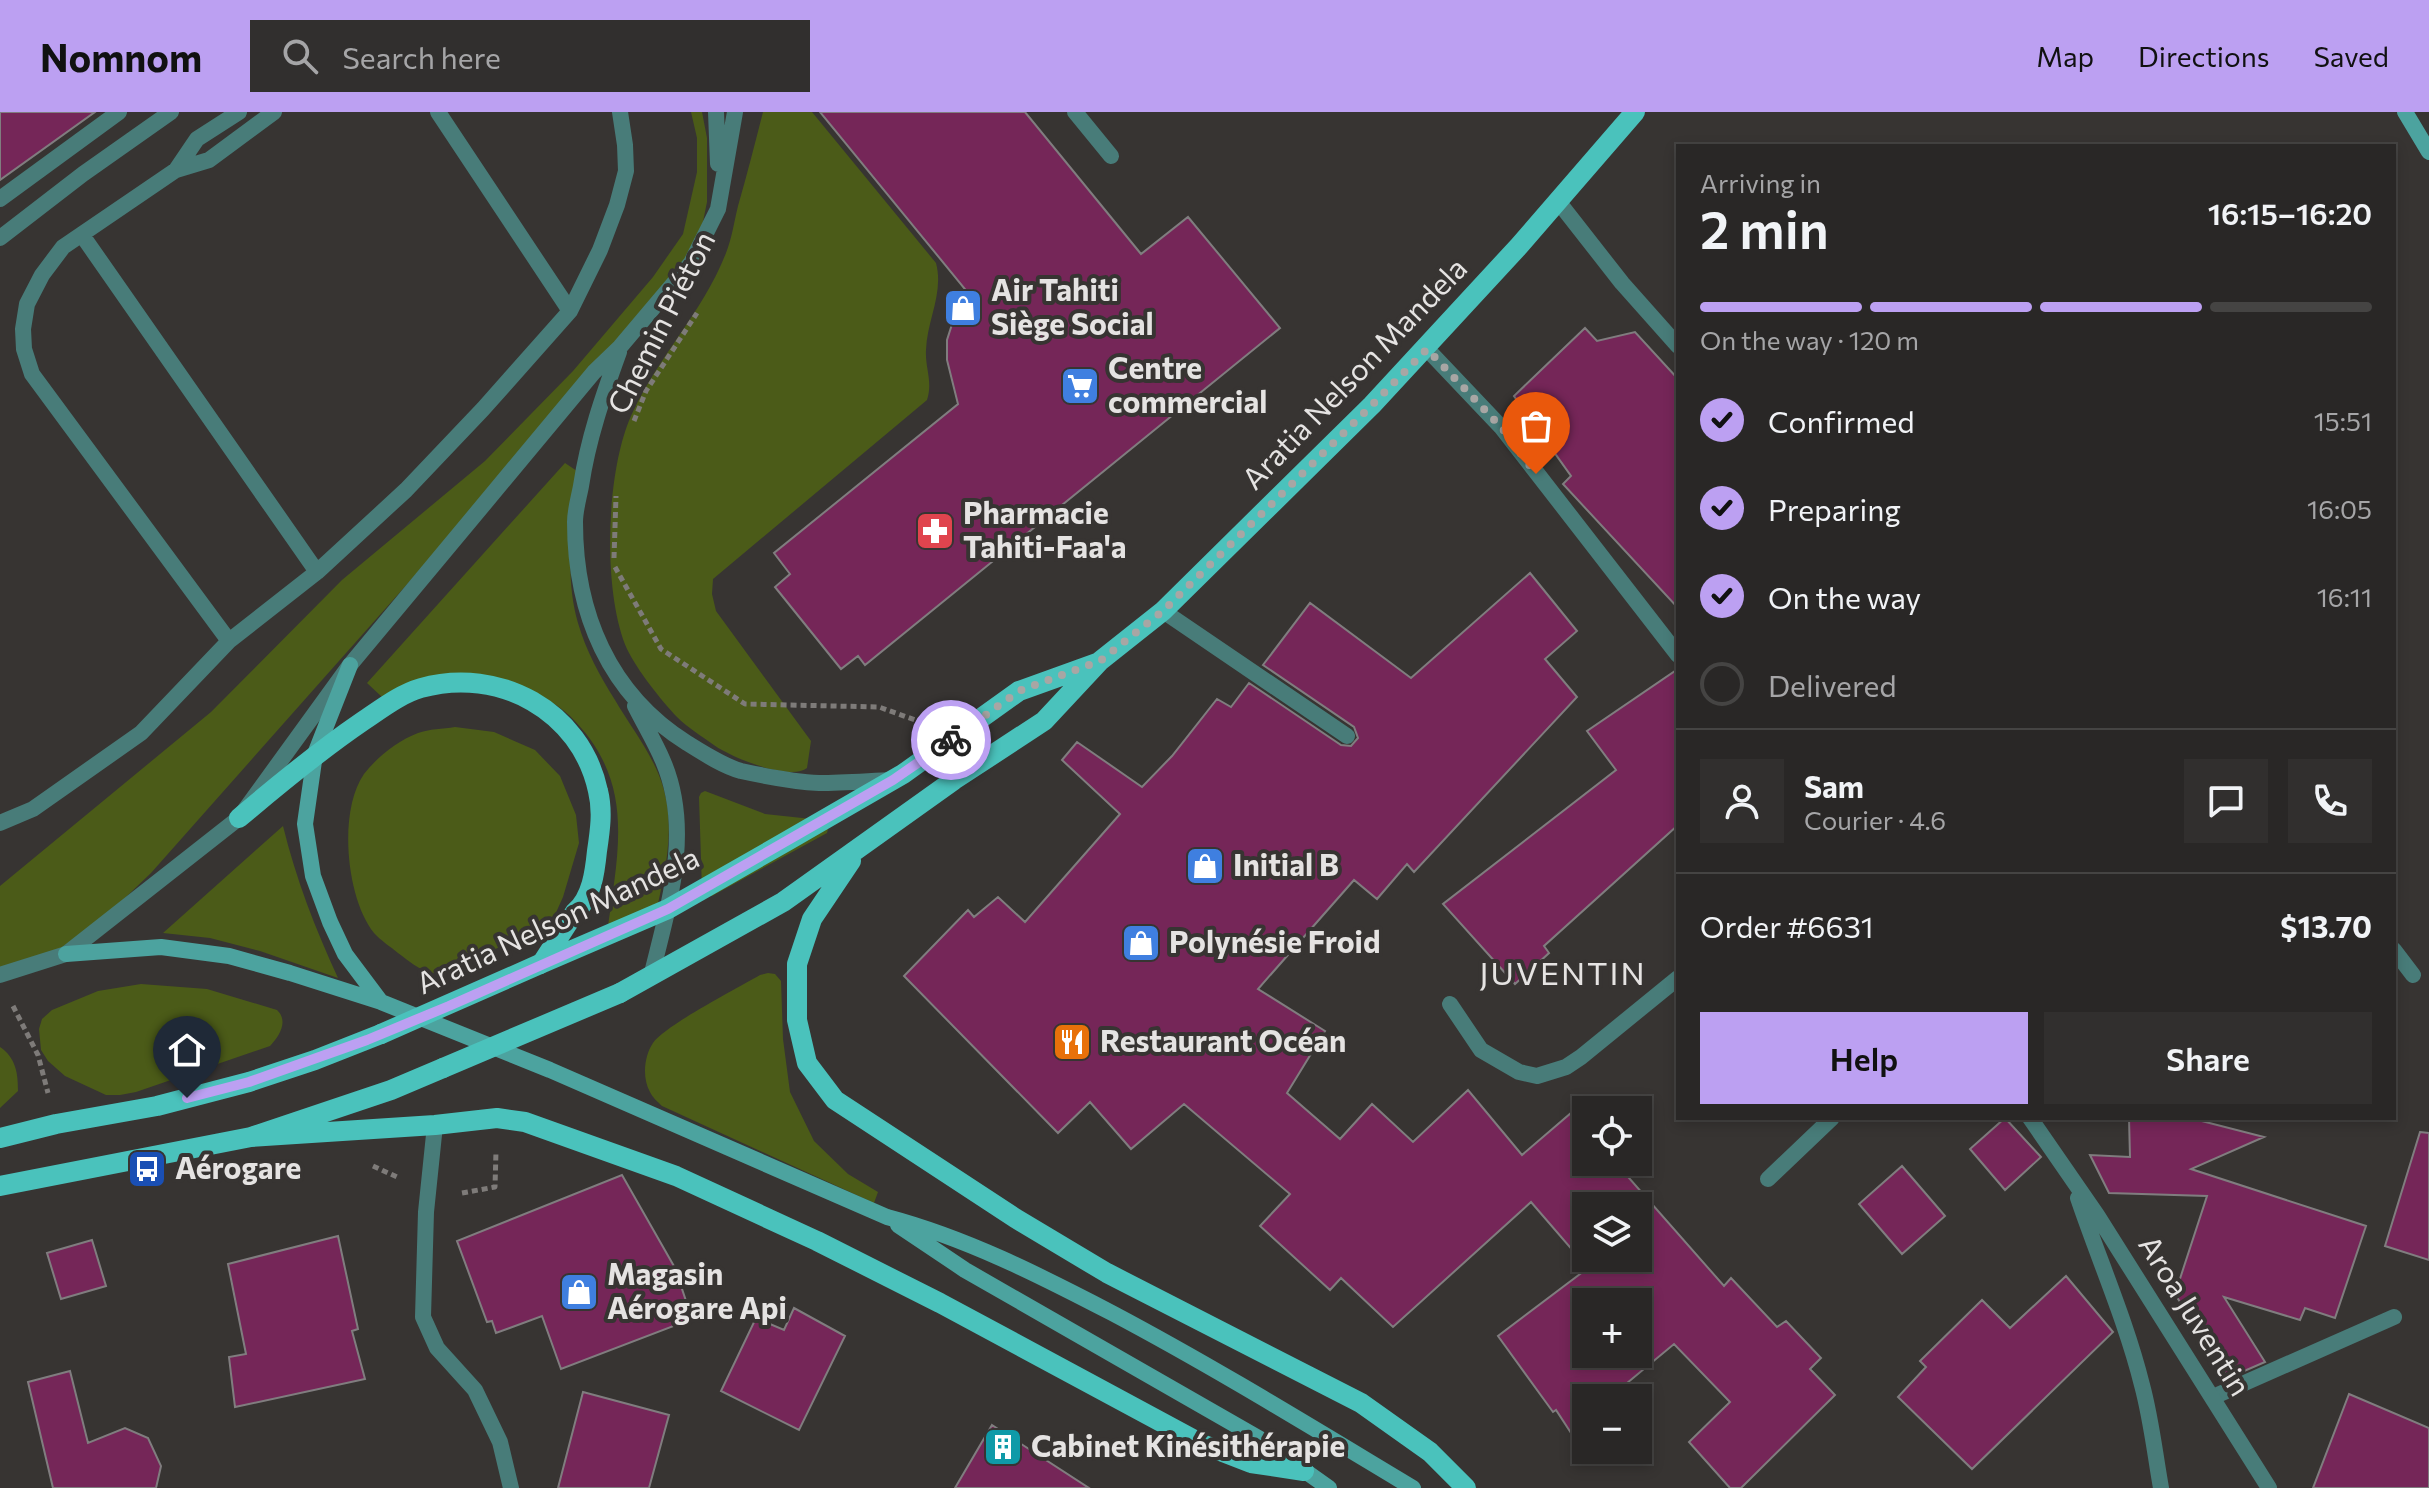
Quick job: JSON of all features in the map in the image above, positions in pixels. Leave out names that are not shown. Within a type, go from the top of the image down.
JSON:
[{"type":"main road","name":"Aratia Nelson Mandela","points":[[0,1186],[251,1137],[391,1090],[620,993],[783,902],[954,780],[1044,721],[1100,661],[1163,611],[1427,349],[1635,112]]},
{"type":"main road","points":[[2405,112],[2429,152]]},
{"type":"main road","name":"Aratia Nelson Mandela","points":[[0,1138],[56,1124],[157,1106],[249,1082],[381,1034],[668,909],[893,780],[1019,691],[1100,661]]},
{"type":"main road","points":[[350,665],[315,754],[305,824],[313,876],[330,922],[345,954],[381,1002]]},
{"type":"main road","points":[[239,818],[315,754],[391,702],[419,689],[472,682],[528,698],[554,714],[588,760],[599,792],[601,823],[594,876],[582,906],[541,964]]},
{"type":"main road","points":[[862,845],[812,919],[797,964],[797,1020],[807,1063],[835,1100],[1015,1218],[1107,1273],[1361,1403],[1430,1452],[1466,1488]]},
{"type":"main road","points":[[66,954],[161,947],[229,956],[381,1002],[576,1080],[887,1217],[927,1228],[1033,1271],[1181,1349],[1413,1488]]},
{"type":"main road","points":[[251,1137],[497,1118],[525,1122],[676,1176],[817,1241],[933,1299],[1202,1444],[1251,1463],[1304,1471]]},
{"type":"main road","points":[[887,1217],[965,1270],[1260,1439],[1329,1488]]},
{"type":"street","points":[[0,199],[119,112]]},
{"type":"street","points":[[1,238],[83,174],[171,112]]},
{"type":"street","points":[[176,170],[197,139],[239,112]]},
{"type":"street","points":[[229,641],[32,374],[24,349],[23,329],[27,304],[42,275],[63,247],[176,170],[209,160],[274,112]]},
{"type":"street","points":[[438,112],[570,311]]},
{"type":"street","points":[[0,823],[33,809],[141,733],[229,641],[317,572],[406,490],[570,311],[600,250],[626,171],[620,112]]},
{"type":"street","points":[[716,112],[718,209]]},
{"type":"street","points":[[0,975],[66,954],[239,818],[350,665],[594,372],[620,347],[691,263],[718,209],[735,112]]},
{"type":"street","points":[[1075,112],[1111,156]]},
{"type":"street","points":[[1557,200],[1622,283],[1676,344]]},
{"type":"street","points":[[82,235],[317,572]]},
{"type":"street","points":[[620,347],[596,414],[575,519],[579,573],[589,619],[604,656],[630,695],[664,762],[671,788],[677,826],[677,863],[651,977]]},
{"type":"street","points":[[1427,349],[1502,428],[1676,652]]},
{"type":"street","points":[[1163,611],[1347,736]]},
{"type":"street","points":[[630,695],[666,730],[738,770],[817,783],[893,780]]},
{"type":"street","points":[[2396,953],[2413,975]]},
{"type":"street","points":[[1450,1004],[1481,1050],[1519,1072],[1537,1076],[1566,1067],[1581,1057],[1676,980]]},
{"type":"street","points":[[1768,1179],[1830,1120]]},
{"type":"street","name":"Aroa Juventin","points":[[2031,1120],[2269,1488]]},
{"type":"street","points":[[435,1125],[426,1212],[423,1317],[437,1348],[475,1390],[500,1442],[511,1488]]},
{"type":"street","name":"Aroa Juventin","points":[[2070,1176],[2123,1319],[2143,1386],[2161,1488]]},
{"type":"street","points":[[2213,1397],[2394,1317]]},
{"type":"path","name":"Chemin Piéton","points":[[631,428],[646,391],[704,302]]},
{"type":"path","points":[[616,495],[613,565],[661,649],[745,704],[879,707],[921,722]]},
{"type":"path","points":[[13,1005],[38,1055],[56,1124]]},
{"type":"green space","points":[[691,112],[702,112],[707,138],[707,202],[699,241],[668,290],[151,873],[105,917],[58,950],[0,978],[0,886],[211,712],[342,580],[485,461],[573,371],[653,277],[683,234],[697,172],[697,138]]},
{"type":"green space","points":[[763,112],[812,112],[936,263],[938,274],[937,296],[926,350],[927,400],[713,579],[716,611],[811,741],[807,768],[787,772],[759,766],[730,754],[689,728],[671,710],[627,649],[619,625],[611,565],[610,532],[616,468],[631,416],[705,295],[726,253]]},
{"type":"green space","points":[[565,463],[580,473],[570,567],[578,623],[599,672],[655,766],[664,790],[669,823],[667,856],[654,922],[607,934],[618,846],[614,792],[606,766],[591,741],[570,716],[542,697],[518,689],[382,697],[367,683]]},
{"type":"green space","points":[[455,727],[494,732],[535,750],[560,776],[576,815],[579,843],[554,917],[541,928],[441,974],[418,967],[374,933],[364,918],[352,877],[348,831],[356,790],[375,761],[411,736]]},
{"type":"green space","points":[[705,791],[765,814],[830,821],[827,833],[712,896],[706,895],[702,890],[699,797]]},
{"type":"green space","points":[[283,826],[307,903],[338,978],[260,951],[210,938],[163,933]]},
{"type":"green space","points":[[768,973],[775,974],[781,981],[783,1039],[790,1092],[814,1141],[848,1174],[878,1192],[874,1203],[662,1106],[650,1092],[645,1074],[653,1043],[671,1027],[702,1008]]},
{"type":"green space","points":[[141,984],[207,989],[277,1010],[281,1014],[281,1029],[270,1046],[120,1095],[106,1095],[65,1076],[48,1061],[41,1050],[39,1029],[42,1019],[52,1010],[98,991]]},
{"type":"green space","points":[[0,1047],[15,1066],[18,1091],[0,1108]]},
{"type":"building","points":[[0,112],[95,112],[0,180]]},
{"type":"building","name":"Centre commercial","points":[[820,112],[1025,112],[1141,254],[1188,217],[1280,328],[865,665],[858,656],[841,669],[775,587],[790,574],[774,553],[958,404],[947,360],[947,340],[955,315],[969,294]]},
{"type":"building","points":[[1585,328],[1597,341],[1635,332],[1676,377],[1676,606],[1563,484],[1571,476],[1514,396]]},
{"type":"building","points":[[1530,573],[1577,631],[1545,659],[1577,697],[1414,872],[1407,864],[1377,899],[1354,880],[1258,989],[1325,1031],[1287,1093],[1340,1139],[1372,1104],[1413,1142],[1468,1090],[1522,1155],[1571,1113],[1572,1176],[1627,1176],[1641,1192],[1572,1192],[1572,1249],[1531,1202],[1393,1327],[1341,1278],[1330,1290],[1260,1226],[1290,1194],[1184,1104],[1131,1149],[1090,1102],[1058,1133],[904,976],[968,910],[974,917],[998,897],[1025,922],[1120,814],[1062,760],[1077,742],[1142,787],[1172,756],[1217,699],[1231,707],[1249,683],[1341,745],[1351,746],[1358,738],[1354,727],[1263,665],[1310,603],[1411,678]]},
{"type":"building","points":[[1676,670],[1676,827],[1544,946],[1549,953],[1515,984],[1443,904],[1616,770],[1587,731]]},
{"type":"building","points":[[2003,1120],[2007,1120],[2041,1157],[2005,1190],[1970,1149]]},
{"type":"building","points":[[2129,1120],[2198,1120],[2264,1137],[2191,1169],[2366,1226],[2335,1318],[2305,1308],[2300,1320],[2224,1297],[2265,1362],[2228,1378],[2175,1294],[2207,1196],[2109,1193],[2090,1155],[2130,1157]]},
{"type":"building","points":[[2420,1132],[2429,1133],[2429,1260],[2385,1246]]},
{"type":"building","points":[[1902,1166],[1945,1216],[1902,1254],[1859,1204]]},
{"type":"building","name":"Magasin Aérogare Api","points":[[622,1175],[675,1268],[692,1319],[561,1369],[542,1316],[496,1333],[492,1321],[487,1322],[457,1241]]},
{"type":"building","points":[[1652,1204],[1724,1286],[1731,1278],[1777,1327],[1786,1321],[1821,1358],[1810,1369],[1835,1395],[1741,1488],[1730,1488],[1689,1442],[1730,1402],[1674,1344],[1652,1362],[1652,1288],[1572,1288],[1572,1368],[1645,1368],[1626,1384],[1572,1384],[1572,1435],[1498,1336],[1583,1272],[1652,1272]]},
{"type":"building","points":[[338,1236],[358,1329],[352,1331],[365,1379],[235,1407],[229,1357],[246,1354],[228,1264]]},
{"type":"building","points":[[92,1240],[106,1286],[61,1299],[47,1253]]},
{"type":"building","points":[[2066,1276],[2113,1332],[1972,1469],[1898,1397],[1926,1367],[1920,1361],[1982,1300],[2010,1328]]},
{"type":"building","points":[[794,1308],[845,1336],[799,1430],[721,1391],[756,1318],[784,1330]]},
{"type":"building","points":[[70,1371],[88,1443],[125,1428],[148,1438],[161,1466],[156,1488],[53,1488],[28,1382]]},
{"type":"building","points":[[583,1392],[669,1415],[649,1488],[558,1488]]},
{"type":"building","points":[[2349,1394],[2429,1428],[2429,1488],[2313,1488]]},
{"type":"building","name":"Cabinet Kinésithérapie","points":[[992,1425],[1089,1488],[955,1488]]},
{"type":"way so far","points":[[951,740],[1019,691],[1100,661],[1163,611],[1427,349],[1502,428],[1536,474]]},
{"type":"place","name":"Air Tahiti Siège Social","points":[[963,308]]},
{"type":"place","name":"Centre commercial","points":[[1080,386]]},
{"type":"place","name":"Pharmacie Tahiti-Faa'a","points":[[935,531]]},
{"type":"place","name":"Initial B","points":[[1205,866]]},
{"type":"place","name":"Polynésie Froid","points":[[1141,943]]},
{"type":"place","name":"Restaurant Océan","points":[[1072,1042]]},
{"type":"place","name":"Aérogare","points":[[147,1169]]},
{"type":"place","name":"Magasin Aérogare Api","points":[[579,1292]]},
{"type":"place","name":"Cabinet Kinésithérapie","points":[[1003,1447]]},
{"type":"district","name":"JUVENTIN","points":[[1563,974]]},
{"type":"route","points":[[187,1098],[249,1082],[367,1040],[668,909],[893,780],[951,740]]}]
